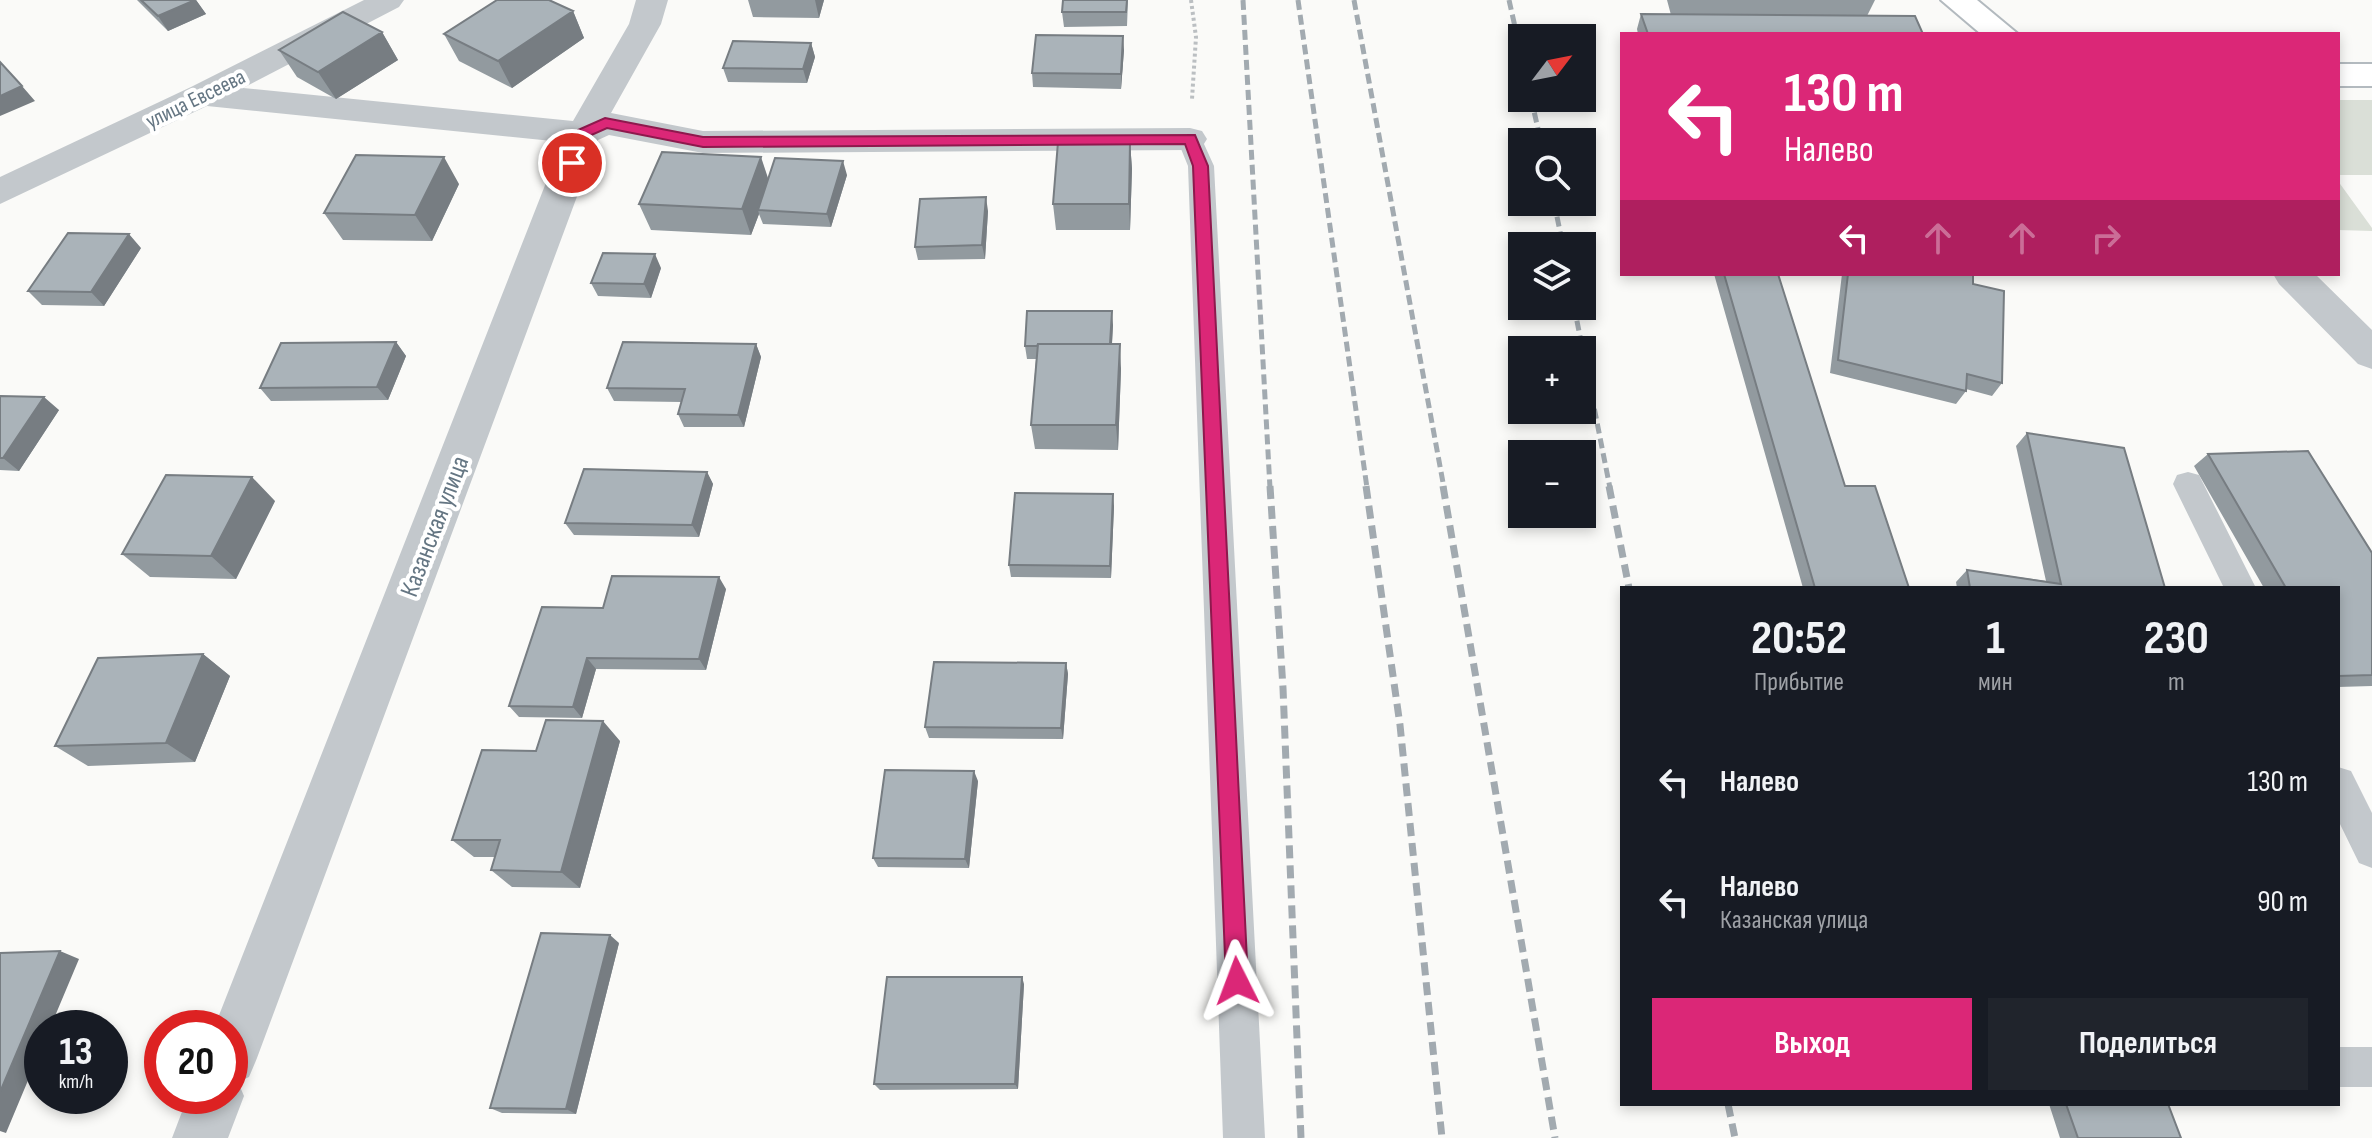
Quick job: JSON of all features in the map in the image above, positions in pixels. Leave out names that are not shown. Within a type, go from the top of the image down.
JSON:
[{"type":"street","name":"улица Евсеева","points":[[0,192],[203,95],[388,0]]},
{"type":"street","name":"Казанская улица","points":[[248,1011],[583,133],[645,24],[652,0]]},
{"type":"street","points":[[2340,75],[2372,75]]},
{"type":"street","points":[[203,95],[583,133],[605,123],[703,142],[1190,139]]},
{"type":"street","points":[[2294,276],[2372,354]]},
{"type":"street","points":[[200,1138],[209,1114]]},
{"type":"lane","points":[[1190,139],[1201,166],[1244,1138]]},
{"type":"lane","points":[[2188,484],[2239,586]]},
{"type":"lane","points":[[2340,787],[2372,851]]},
{"type":"lane","points":[[2340,1067],[2372,1067]]},
{"type":"path","points":[[1190,139],[1196,37],[1191,0]]},
{"type":"shaded area","points":[[2340,100],[2372,100],[2372,175],[2340,175]]},
{"type":"shaded area","points":[[2340,184],[2372,228],[2372,231],[2340,230]]},
{"type":"building","points":[[141,0],[195,0],[158,16]]},
{"type":"building","points":[[497,0],[549,0],[573,11],[498,61],[444,34]]},
{"type":"building","points":[[1063,0],[1127,0],[1126,12],[1062,12]]},
{"type":"building","points":[[343,12],[382,32],[318,72],[279,50]]},
{"type":"building","points":[[1641,14],[1915,16],[1922,32],[1647,32]]},
{"type":"building","points":[[1036,35],[1123,36],[1121,74],[1032,73]]},
{"type":"building","points":[[733,41],[811,43],[803,69],[723,68]]},
{"type":"building","points":[[0,62],[22,86],[0,96]]},
{"type":"building","points":[[1058,142],[1130,142],[1129,204],[1053,204]]},
{"type":"building","points":[[662,152],[761,157],[742,209],[639,204]]},
{"type":"building","points":[[356,155],[444,157],[415,215],[324,213]]},
{"type":"building","points":[[775,158],[843,161],[827,214],[758,210]]},
{"type":"building","points":[[986,197],[982,245],[915,247],[920,199]]},
{"type":"building","points":[[68,233],[129,234],[91,292],[28,291]]},
{"type":"building","points":[[603,253],[655,254],[644,284],[591,283]]},
{"type":"building","points":[[1725,276],[1779,276],[1845,486],[1875,486],[1908,586],[1814,586]]},
{"type":"building","points":[[1848,276],[1973,276],[1973,284],[2004,291],[2002,383],[1967,374],[1966,391],[1838,360]]},
{"type":"building","points":[[1027,311],[1112,311],[1110,344],[1025,346]]},
{"type":"building","points":[[396,342],[377,387],[260,388],[281,343]]},
{"type":"building","points":[[623,342],[756,344],[738,415],[678,414],[685,389],[607,388]]},
{"type":"building","points":[[1038,344],[1120,344],[1116,425],[1031,425]]},
{"type":"building","points":[[0,396],[44,397],[3,458],[0,458]]},
{"type":"building","points":[[2027,433],[2124,448],[2164,586],[1970,586],[1967,570],[2061,584]]},
{"type":"building","points":[[2308,451],[2372,553],[2372,675],[2340,676],[2340,586],[2285,586],[2208,454]]},
{"type":"building","points":[[584,469],[707,472],[692,525],[565,523]]},
{"type":"building","points":[[166,475],[252,477],[211,556],[122,554]]},
{"type":"building","points":[[1015,493],[1113,494],[1110,566],[1009,565]]},
{"type":"building","points":[[612,576],[719,577],[699,659],[587,658],[573,707],[509,706],[542,607],[603,608]]},
{"type":"building","points":[[203,654],[166,743],[55,746],[98,658]]},
{"type":"building","points":[[934,662],[1066,663],[1061,728],[925,727]]},
{"type":"building","points":[[546,720],[603,721],[561,872],[491,870],[500,840],[452,840],[482,750],[536,751]]},
{"type":"building","points":[[885,770],[974,771],[965,859],[873,858]]},
{"type":"building","points":[[541,933],[610,935],[566,1109],[490,1108]]},
{"type":"building","points":[[60,951],[35,1010],[24,1010],[24,1036],[0,1092],[0,953]]},
{"type":"building","points":[[887,977],[1022,977],[1015,1084],[874,1084]]},
{"type":"building","points":[[2067,1106],[2169,1106],[2181,1138],[2078,1138]]},
{"type":"railway","points":[[1243,0],[1270,488]]},
{"type":"railway","points":[[1298,0],[1367,488]]},
{"type":"railway","points":[[1354,0],[1444,488]]},
{"type":"railway","points":[[1509,0],[1514,24]]},
{"type":"railway","points":[[1534,112],[1538,128]]},
{"type":"railway","points":[[1557,216],[1560,232]]},
{"type":"railway","points":[[1577,320],[1610,488]]},
{"type":"railway","points":[[1270,486],[1283,688],[1301,1138]]},
{"type":"railway","points":[[1366,486],[1400,725],[1442,1138]]},
{"type":"railway","points":[[1443,486],[1555,1138]]},
{"type":"railway","points":[[1609,486],[1629,586]]},
{"type":"railway","points":[[1728,1106],[1735,1138]]},
{"type":"route","points":[[572,163],[583,133],[605,123],[703,142],[1190,139],[1201,166],[1237,981]]}]
